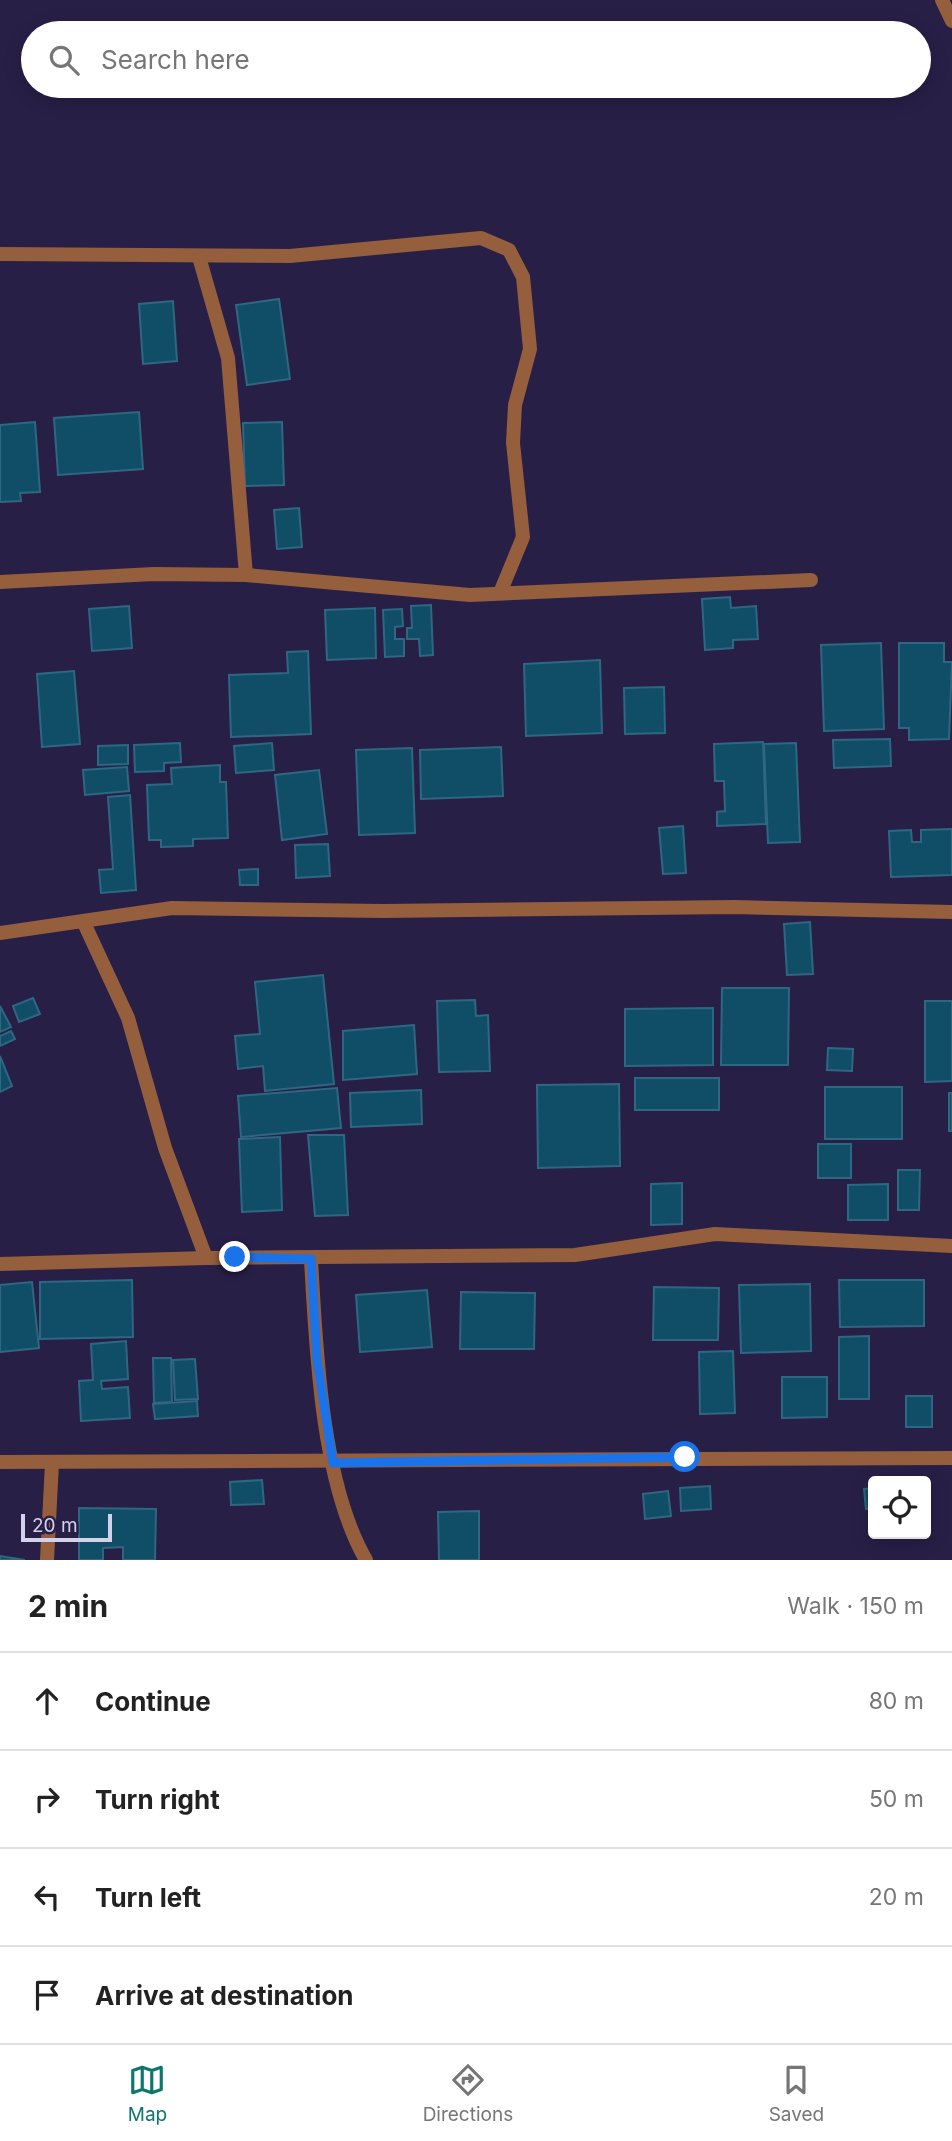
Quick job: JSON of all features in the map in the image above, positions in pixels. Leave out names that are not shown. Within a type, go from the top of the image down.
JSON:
[{"type":"street","points":[[942,0],[952,21]]},
{"type":"street","points":[[0,254],[290,256],[481,238],[509,250],[523,277],[530,349],[515,405],[513,443],[523,537],[500,593]]},
{"type":"street","points":[[199,257],[228,358],[246,575]]},
{"type":"street","points":[[0,582],[154,574],[246,575],[470,594],[811,580]]},
{"type":"street","points":[[0,933],[84,923],[172,908],[383,911],[734,906],[952,912]]},
{"type":"street","points":[[84,923],[128,1018],[165,1148],[206,1258]]},
{"type":"street","points":[[0,1264],[206,1258],[575,1255],[715,1234],[952,1246]]},
{"type":"street","points":[[311,1259],[317,1359],[333,1463],[351,1525],[366,1560]]},
{"type":"street","points":[[0,1462],[333,1463],[685,1457],[952,1458]]},
{"type":"street","points":[[47,1560],[52,1463]]},
{"type":"building","points":[[279,299],[290,379],[247,385],[236,305]]},
{"type":"building","points":[[173,301],[177,361],[143,364],[139,304]]},
{"type":"building","points":[[139,412],[143,469],[58,475],[54,418]]},
{"type":"building","points":[[35,422],[40,492],[20,493],[21,501],[0,502],[0,425]]},
{"type":"building","points":[[282,422],[284,485],[245,486],[243,423]]},
{"type":"building","points":[[299,508],[302,547],[277,549],[274,510]]},
{"type":"building","points":[[730,597],[731,608],[756,606],[758,639],[733,640],[733,648],[705,650],[702,599]]},
{"type":"building","points":[[431,605],[433,655],[420,656],[419,639],[407,639],[407,628],[412,628],[411,606]]},
{"type":"building","points":[[129,606],[132,648],[92,651],[89,609]]},
{"type":"building","points":[[375,608],[376,658],[327,660],[325,610]]},
{"type":"building","points":[[402,609],[403,626],[395,627],[395,639],[404,639],[404,656],[385,657],[383,610]]},
{"type":"building","points":[[881,643],[884,729],[824,731],[821,645]]},
{"type":"building","points":[[899,643],[944,643],[944,662],[952,662],[949,739],[909,740],[909,728],[899,728]]},
{"type":"building","points":[[308,651],[311,734],[231,737],[229,675],[288,673],[287,652]]},
{"type":"building","points":[[600,660],[602,733],[526,736],[524,664]]},
{"type":"building","points":[[74,671],[80,744],[42,747],[37,674]]},
{"type":"building","points":[[664,687],[665,733],[625,734],[624,688]]},
{"type":"building","points":[[890,739],[891,766],[834,768],[833,740]]},
{"type":"building","points":[[763,742],[766,824],[717,826],[717,812],[725,811],[724,781],[715,781],[714,744]]},
{"type":"building","points":[[180,743],[181,762],[164,763],[164,771],[135,772],[134,745]]},
{"type":"building","points":[[272,743],[274,770],[236,773],[234,746]]},
{"type":"building","points":[[796,743],[800,842],[768,843],[764,744]]},
{"type":"building","points":[[128,745],[128,764],[98,765],[98,746]]},
{"type":"building","points":[[501,747],[503,796],[421,799],[420,750]]},
{"type":"building","points":[[412,748],[415,833],[359,835],[356,750]]},
{"type":"building","points":[[220,765],[220,782],[226,782],[228,838],[193,839],[193,846],[161,847],[161,840],[149,840],[147,785],[172,784],[171,768]]},
{"type":"building","points":[[127,767],[129,791],[85,795],[83,770]]},
{"type":"building","points":[[319,770],[327,834],[282,840],[275,775]]},
{"type":"building","points":[[130,795],[136,890],[101,893],[99,870],[113,869],[108,797]]},
{"type":"building","points":[[683,826],[686,873],[663,874],[659,828]]},
{"type":"building","points":[[952,829],[952,875],[891,877],[889,831],[911,830],[912,842],[921,842],[921,830]]},
{"type":"building","points":[[328,844],[330,876],[296,878],[295,845]]},
{"type":"building","points":[[258,869],[258,885],[240,885],[239,870]]},
{"type":"building","points":[[810,922],[813,974],[787,975],[784,924]]},
{"type":"building","points":[[323,975],[334,1084],[265,1091],[263,1066],[238,1069],[235,1036],[260,1034],[255,982]]},
{"type":"building","points":[[722,988],[789,988],[788,1065],[721,1065]]},
{"type":"building","points":[[33,998],[40,1014],[19,1022],[13,1006]]},
{"type":"building","points":[[475,1000],[476,1016],[488,1015],[490,1071],[439,1072],[437,1001]]},
{"type":"building","points":[[925,1001],[952,1001],[952,1081],[925,1082]]},
{"type":"building","points":[[0,1006],[11,1027],[0,1032]]},
{"type":"building","points":[[713,1008],[713,1065],[625,1066],[625,1009]]},
{"type":"building","points":[[414,1025],[417,1074],[343,1080],[343,1031]]},
{"type":"building","points":[[11,1031],[15,1039],[0,1046],[0,1036]]},
{"type":"building","points":[[828,1048],[853,1049],[852,1071],[827,1070]]},
{"type":"building","points":[[0,1056],[12,1086],[0,1092]]},
{"type":"building","points":[[635,1078],[719,1078],[719,1110],[635,1110]]},
{"type":"building","points":[[619,1084],[620,1166],[538,1168],[537,1085]]},
{"type":"building","points":[[825,1087],[902,1087],[902,1139],[825,1139]]},
{"type":"building","points":[[337,1088],[341,1128],[241,1137],[238,1096]]},
{"type":"building","points":[[421,1090],[422,1124],[351,1127],[350,1093]]},
{"type":"building","points":[[949,1093],[952,1093],[952,1131],[949,1131]]},
{"type":"building","points":[[308,1135],[344,1135],[348,1215],[315,1216]]},
{"type":"building","points":[[280,1137],[282,1210],[242,1212],[239,1139]]},
{"type":"building","points":[[818,1144],[851,1144],[851,1178],[818,1178]]},
{"type":"building","points":[[898,1170],[920,1170],[919,1210],[898,1210]]},
{"type":"building","points":[[682,1183],[682,1224],[651,1225],[651,1184]]},
{"type":"building","points":[[888,1184],[888,1220],[848,1220],[848,1185]]},
{"type":"building","points":[[132,1280],[133,1337],[40,1339],[40,1282]]},
{"type":"building","points":[[839,1280],[924,1280],[924,1326],[840,1327]]},
{"type":"building","points":[[32,1282],[39,1348],[0,1352],[0,1285]]},
{"type":"building","points":[[810,1284],[811,1351],[741,1353],[739,1285]]},
{"type":"building","points":[[654,1287],[719,1288],[718,1340],[653,1340]]},
{"type":"building","points":[[427,1290],[432,1347],[360,1352],[356,1295]]},
{"type":"building","points":[[461,1292],[535,1293],[534,1349],[460,1349]]},
{"type":"building","points":[[869,1336],[869,1399],[839,1399],[839,1337]]},
{"type":"building","points":[[126,1341],[128,1379],[101,1381],[102,1389],[128,1387],[130,1418],[81,1421],[79,1381],[93,1380],[91,1344]]},
{"type":"building","points":[[733,1351],[735,1413],[700,1414],[699,1352]]},
{"type":"building","points":[[153,1358],[171,1358],[172,1402],[154,1403]]},
{"type":"building","points":[[195,1359],[198,1399],[175,1400],[173,1360]]},
{"type":"building","points":[[782,1377],[827,1377],[827,1417],[782,1418]]},
{"type":"building","points":[[906,1396],[932,1396],[932,1427],[906,1427]]},
{"type":"building","points":[[197,1401],[198,1416],[155,1419],[153,1404]]},
{"type":"building","points":[[262,1480],[264,1504],[231,1505],[230,1482]]},
{"type":"building","points":[[710,1486],[711,1509],[681,1511],[680,1488]]},
{"type":"building","points":[[864,1489],[868,1489],[868,1509],[866,1509]]},
{"type":"building","points":[[668,1491],[671,1516],[645,1519],[643,1494]]},
{"type":"building","points":[[79,1508],[156,1509],[155,1560],[123,1560],[123,1547],[103,1548],[103,1560],[79,1560]]},
{"type":"building","points":[[479,1511],[479,1560],[439,1560],[438,1512]]},
{"type":"building","points":[[0,1556],[25,1560],[0,1560]]},
{"type":"route","points":[[235,1257],[311,1259],[317,1359],[333,1463],[685,1457]]}]
